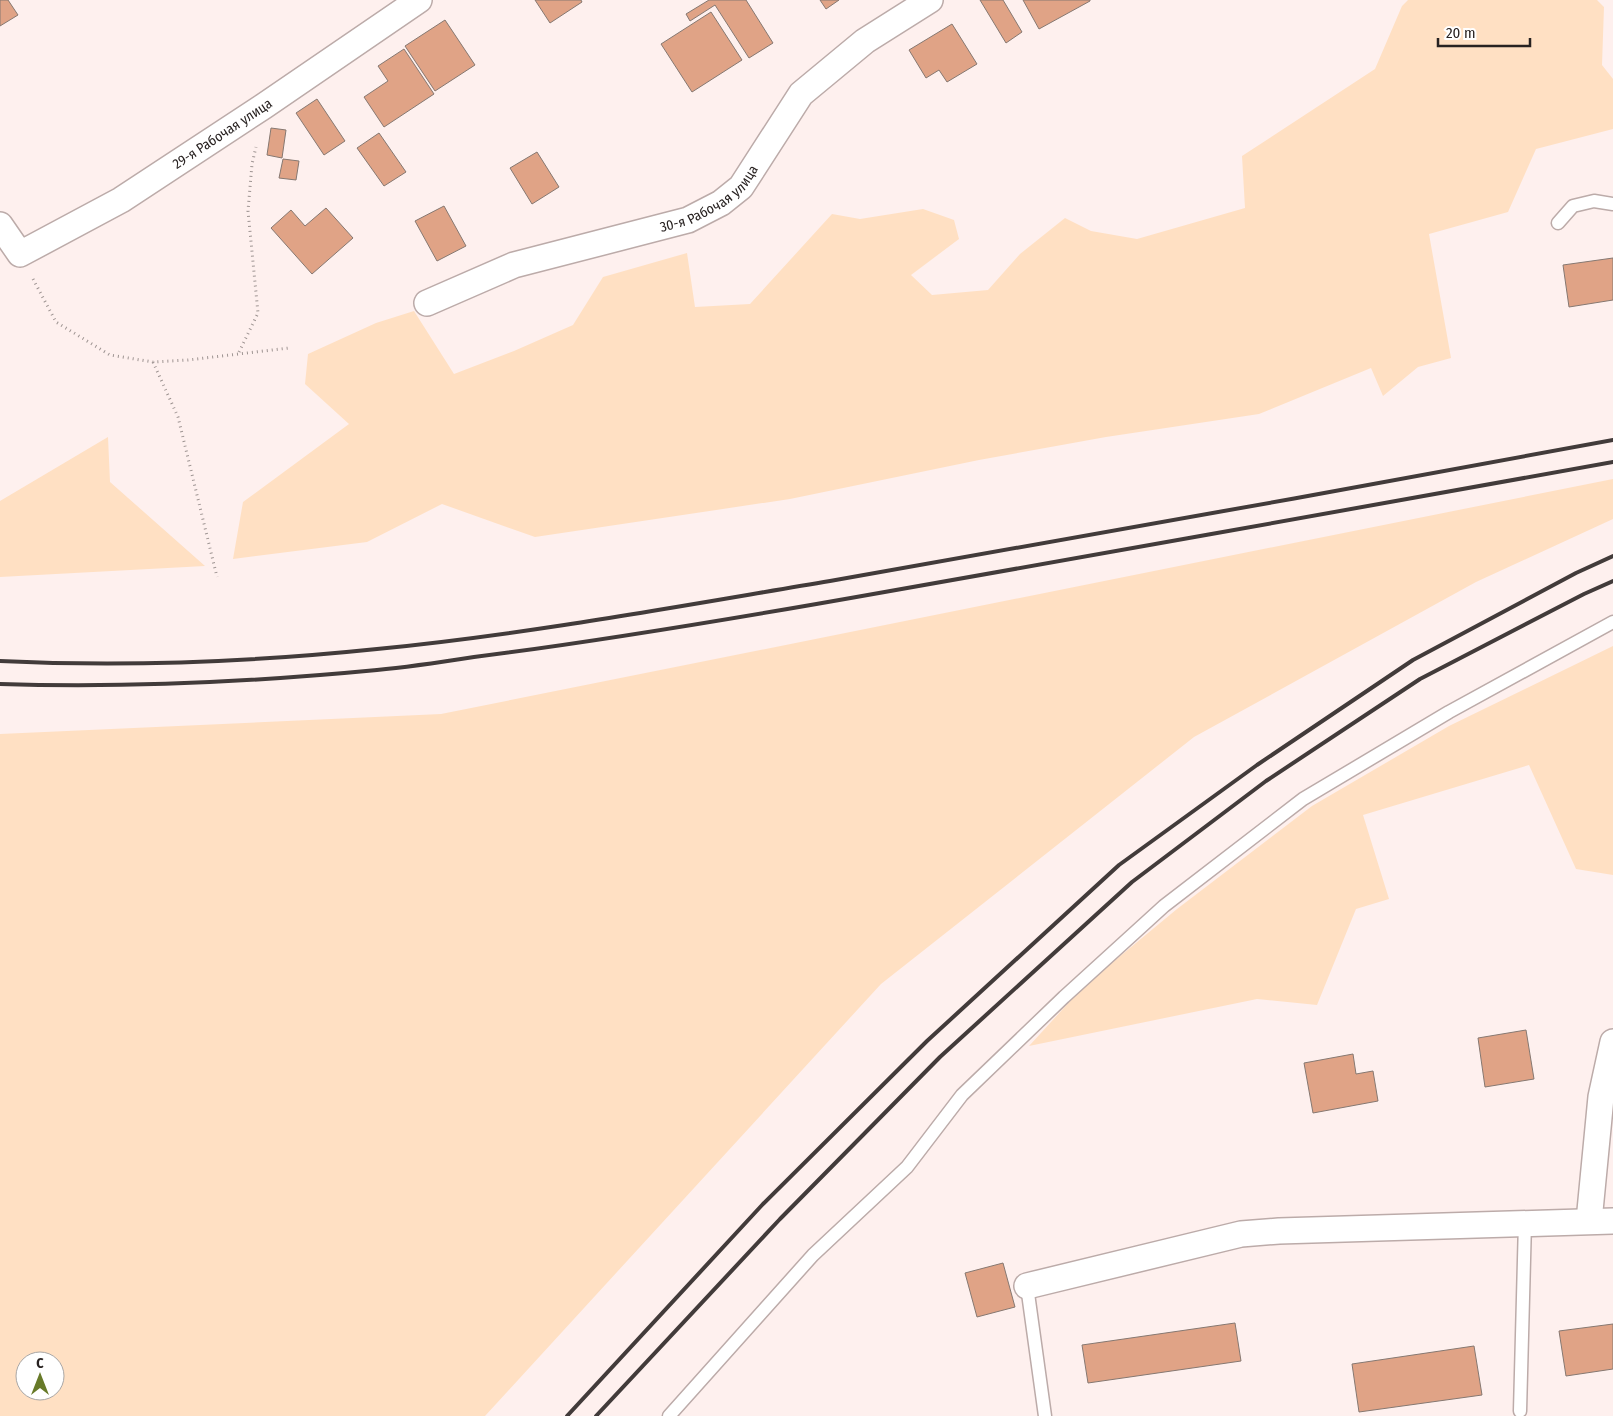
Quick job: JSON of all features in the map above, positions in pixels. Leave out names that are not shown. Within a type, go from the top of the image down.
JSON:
[{"type":"street","name":"29-я Рабочая улица","points":[[20,254],[121,200],[264,106],[419,0]]},
{"type":"street","name":"30-я Рабочая улица","points":[[427,303],[514,265],[688,220],[721,203],[741,186],[801,94],[865,41],[930,0]]},
{"type":"street","points":[[0,224],[20,254]]},
{"type":"street","points":[[1588,1221],[1601,1096],[1613,1042]]},
{"type":"street","points":[[1027,1286],[1241,1234],[1525,1222],[1613,1221]]},
{"type":"lane","points":[[1558,223],[1573,206],[1594,201],[1613,204]]},
{"type":"lane","points":[[669,1416],[813,1255],[907,1167],[962,1095],[1064,997],[1164,906],[1303,799],[1449,712],[1613,622]]},
{"type":"lane","points":[[1520,1411],[1525,1222]]},
{"type":"lane","points":[[1027,1286],[1044,1416]]},
{"type":"path","points":[[238,353],[258,313],[248,211],[252,164],[264,106]]},
{"type":"path","points":[[20,254],[56,322],[110,355],[153,362],[188,360],[289,348]]},
{"type":"path","points":[[153,362],[178,417],[217,577]]},
{"type":"shaded area","points":[[1408,0],[1597,0],[1604,7],[1602,65],[1613,79],[1613,129],[1536,149],[1508,212],[1429,234],[1451,358],[1418,367],[1383,396],[1371,368],[1259,414],[1106,437],[979,460],[790,499],[535,537],[442,504],[367,542],[233,559],[243,502],[349,424],[305,384],[308,354],[376,323],[414,311],[454,374],[514,351],[573,325],[603,277],[687,253],[695,307],[750,304],[832,214],[860,219],[923,209],[954,220],[959,239],[911,275],[932,295],[988,290],[1020,254],[1065,218],[1091,231],[1137,239],[1245,208],[1242,156],[1375,69],[1402,6]]},
{"type":"shaded area","points":[[108,437],[110,482],[205,566],[0,577],[0,501]]},
{"type":"shaded area","points":[[1613,479],[1613,519],[1476,582],[1194,737],[881,984],[485,1416],[0,1416],[0,734],[441,714]]},
{"type":"shaded area","points":[[1613,646],[1613,875],[1576,869],[1529,765],[1363,815],[1389,899],[1356,909],[1317,1005],[1257,999],[1029,1046],[1084,986],[1177,909],[1312,806],[1449,726]]},
{"type":"building","points":[[0,0],[8,0],[18,15],[0,26]]},
{"type":"building","points":[[535,0],[581,0],[582,2],[550,23]]},
{"type":"building","points":[[709,0],[746,0],[773,43],[749,58],[715,5],[690,21],[686,14]]},
{"type":"building","points":[[820,0],[839,0],[826,9]]},
{"type":"building","points":[[980,0],[1003,0],[1022,32],[1006,43]]},
{"type":"building","points":[[1023,0],[1090,0],[1090,1],[1039,29]]},
{"type":"building","points":[[711,12],[742,60],[692,92],[661,44]]},
{"type":"building","points":[[445,20],[475,65],[435,91],[405,46]]},
{"type":"building","points":[[952,24],[977,64],[947,82],[939,70],[926,78],[909,50]]},
{"type":"building","points":[[404,49],[434,94],[384,127],[364,97],[388,81],[378,66]]},
{"type":"building","points":[[317,99],[345,141],[324,155],[296,113]]},
{"type":"building","points":[[271,128],[286,130],[282,158],[267,155]]},
{"type":"building","points":[[379,133],[406,172],[384,186],[357,148]]},
{"type":"building","points":[[537,152],[559,187],[532,204],[510,168]]},
{"type":"building","points":[[283,159],[299,161],[296,180],[279,178]]},
{"type":"building","points":[[444,206],[466,246],[437,261],[415,221]]},
{"type":"building","points":[[326,208],[353,238],[312,274],[271,228],[291,210],[305,226]]},
{"type":"building","points":[[1613,258],[1613,300],[1569,307],[1563,265]]},
{"type":"building","points":[[1526,1030],[1534,1079],[1485,1087],[1478,1038]]},
{"type":"building","points":[[1353,1054],[1356,1074],[1373,1071],[1378,1101],[1313,1113],[1304,1063]]},
{"type":"building","points":[[1003,1263],[1015,1307],[977,1317],[965,1273]]},
{"type":"building","points":[[1235,1323],[1241,1361],[1088,1383],[1082,1345]]},
{"type":"building","points":[[1613,1324],[1613,1369],[1566,1376],[1559,1331]]},
{"type":"building","points":[[1474,1346],[1482,1395],[1359,1412],[1352,1364]]},
{"type":"railway","points":[[0,661],[141,663],[236,660],[377,649],[491,636],[661,610],[928,564],[1613,440]]},
{"type":"railway","points":[[0,684],[94,685],[236,681],[389,669],[426,664],[626,636],[778,611],[1613,462]]},
{"type":"railway","points":[[567,1416],[763,1204],[927,1041],[1119,865],[1257,765],[1413,660],[1576,573],[1613,556]]},
{"type":"railway","points":[[596,1416],[780,1219],[940,1057],[1132,882],[1266,781],[1420,679],[1584,594],[1613,581]]}]
